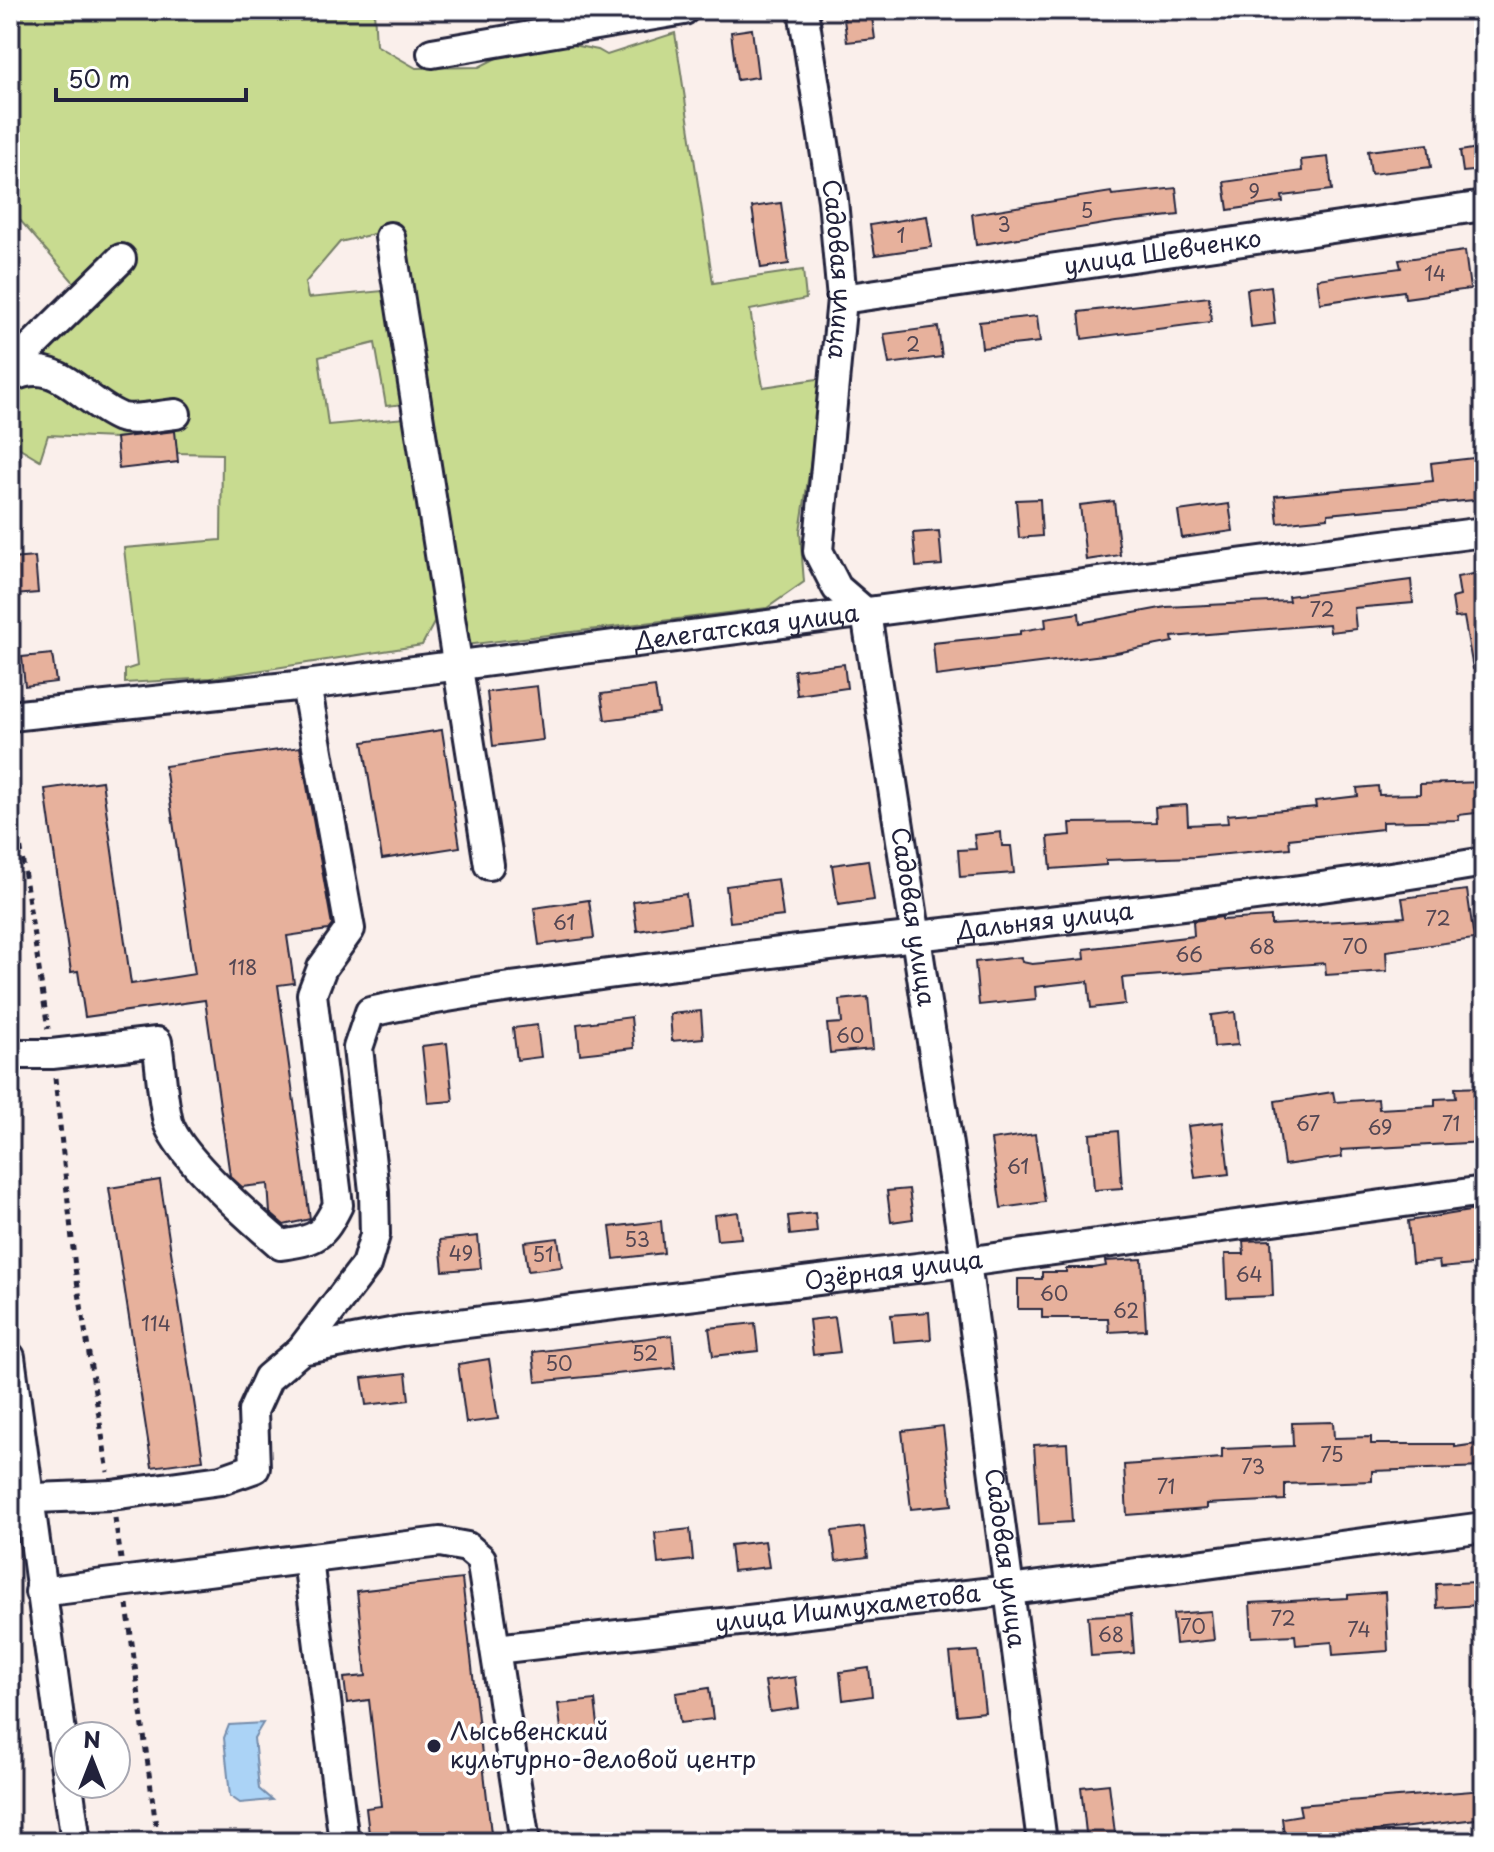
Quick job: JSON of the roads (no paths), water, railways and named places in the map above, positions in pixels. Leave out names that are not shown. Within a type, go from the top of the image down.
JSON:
[{"type":"street","points":[[432,53],[684,10]]},
{"type":"street","name":"Садовая улица","points":[[803,10],[833,200],[842,299],[818,551],[837,588],[866,613],[966,1262],[1042,1842]]},
{"type":"street","name":"улица Шевченко","points":[[842,299],[1484,206]]},
{"type":"street","points":[[390,237],[489,865]]},
{"type":"street","points":[[10,368],[121,259]]},
{"type":"street","points":[[10,378],[28,369],[49,371],[122,418],[176,414]]},
{"type":"street","name":"Делегатская улица","points":[[10,716],[306,685],[1484,532]]},
{"type":"street","points":[[10,1054],[52,1054],[157,1042],[169,1125],[191,1156],[245,1215],[281,1245],[308,1241],[324,1232],[338,1205],[312,994],[322,968],[350,929],[306,685]]},
{"type":"street","name":"Дальняя улица","points":[[301,1350],[366,1265],[375,1235],[374,1191],[358,1048],[370,1012],[432,998],[914,934],[1356,883],[1484,862]]},
{"type":"street","name":"Озёрная улица","points":[[301,1350],[401,1331],[966,1262],[1484,1191]]},
{"type":"street","points":[[19,1498],[112,1495],[221,1480],[255,1468],[253,1411],[268,1378],[301,1350]]},
{"type":"street","points":[[10,1357],[19,1498],[40,1592],[59,1720]]},
{"type":"street","name":"улица Ишмухаметова","points":[[496,1649],[1010,1590],[1484,1527]]},
{"type":"street","points":[[40,1592],[440,1542],[467,1547],[481,1559],[525,1842]]},
{"type":"street","points":[[308,1560],[344,1842]]},
{"type":"street","points":[[70,1800],[76,1842]]},
{"type":"water","points":[[263,1723],[254,1738],[259,1789],[272,1800],[240,1803],[230,1796],[224,1738],[229,1725]]},
{"type":"place","name":"Лысьвенский культурно-деловой центр","points":[[434,1746]]}]
